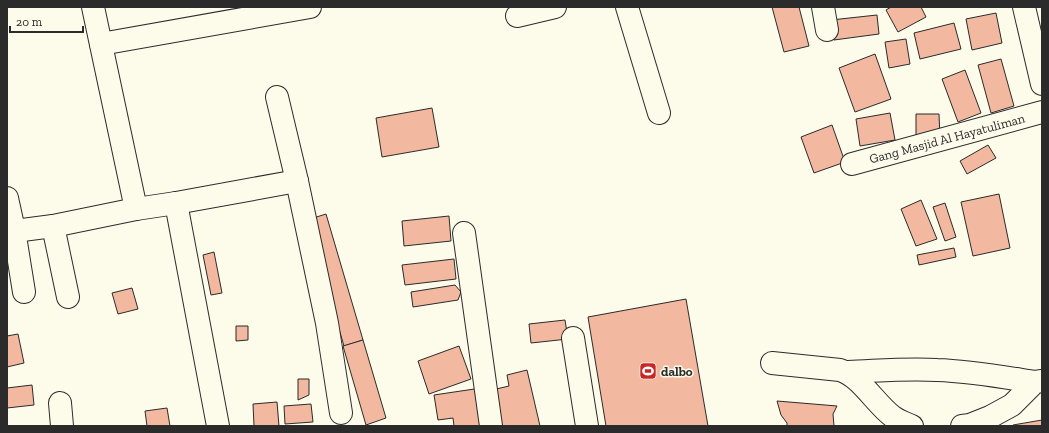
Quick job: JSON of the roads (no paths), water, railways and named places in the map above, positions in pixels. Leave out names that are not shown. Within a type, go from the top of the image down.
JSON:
[{"type":"street","points":[[93,7],[136,209]]},
{"type":"street","points":[[100,44],[310,7]]},
{"type":"street","points":[[516,16],[555,7]]},
{"type":"street","points":[[627,7],[659,113]]},
{"type":"street","points":[[823,7],[827,30]]},
{"type":"street","points":[[1024,7],[1042,84]]},
{"type":"street","points":[[277,97],[297,181],[327,323],[341,413]]},
{"type":"street","name":"Gang Masjid Al Hayatuliman","points":[[852,164],[1042,112]]},
{"type":"street","points":[[10,231],[53,226],[136,209],[297,181]]},
{"type":"street","points":[[7,198],[10,231],[24,292]]},
{"type":"street","points":[[176,203],[218,426]]},
{"type":"street","points":[[53,226],[68,297]]},
{"type":"street","points":[[464,233],[492,426]]},
{"type":"street","points":[[573,338],[587,426]]},
{"type":"street","points":[[772,363],[848,372],[907,369],[960,371],[1038,381]]},
{"type":"street","points":[[848,372],[892,417],[912,426]]},
{"type":"street","points":[[962,426],[970,425],[990,417],[1012,405],[1038,381]]},
{"type":"street","points":[[60,403],[62,426]]},
{"type":"place","name":"dalbo","points":[[648,371]]}]
